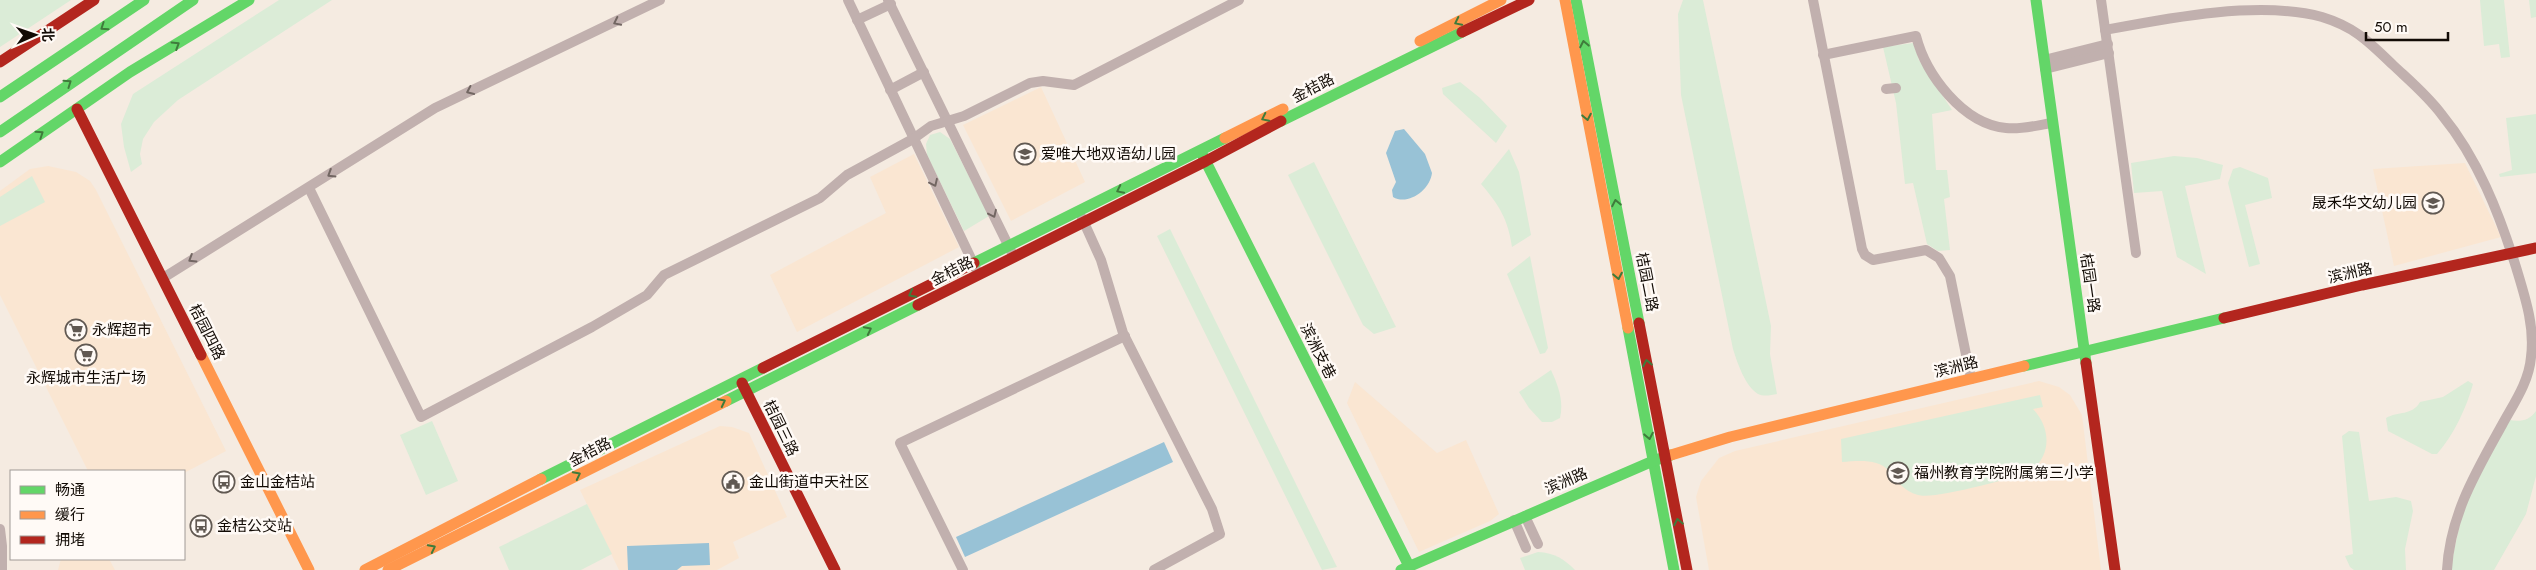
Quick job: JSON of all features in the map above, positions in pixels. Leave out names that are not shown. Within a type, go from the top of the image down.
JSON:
[{"type":"main road","points":[[0,62],[94,0]]},
{"type":"main road","points":[[0,97],[144,0]]},
{"type":"main road","points":[[0,132],[193,0]]},
{"type":"main road","points":[[0,162],[130,72],[248,0]]},
{"type":"main road","points":[[365,570],[498,500],[1501,0]]},
{"type":"main road","name":"金桔路","points":[[388,570],[1206,161],[1301,110],[1529,0]]},
{"type":"main road","name":"桔园二路","points":[[1565,0],[1674,570]]},
{"type":"main road","name":"桔园二路","points":[[1576,0],[1687,570]]},
{"type":"main road","name":"桔园一路","points":[[2036,0],[2115,570]]},
{"type":"main road","name":"桔园四路","points":[[77,108],[309,570]]},
{"type":"main road","name":"滨洲支巷","points":[[1200,150],[1405,568]]},
{"type":"main road","name":"滨洲路","points":[[1405,568],[1653,460],[1730,437],[2362,285],[2536,248]]},
{"type":"main road","name":"桔园三路","points":[[740,380],[835,570]]},
{"type":"street","points":[[163,278],[435,108],[660,0]]},
{"type":"street","points":[[848,0],[978,274]]},
{"type":"street","points":[[308,188],[421,417],[608,318],[647,295],[664,275],[820,198],[847,175],[913,139],[931,126],[950,122],[1030,83],[1043,81],[1074,85],[1239,0]]},
{"type":"street","points":[[1813,0],[1862,249],[1869,258],[1879,260],[1931,251],[1944,263],[1950,276],[1971,379]]},
{"type":"street","points":[[2101,0],[2136,253]]},
{"type":"street","points":[[857,20],[889,2],[950,122],[1014,257]]},
{"type":"street","points":[[2105,30],[2206,13],[2262,10],[2289,11],[2320,16],[2351,28],[2426,96],[2456,134],[2486,186],[2512,254],[2534,333],[2531,358],[2523,387],[2462,499],[2453,527],[2447,570]]},
{"type":"street","points":[[1823,55],[1916,36],[1923,56],[1948,96],[1966,111],[1984,121],[2008,129],[2052,122]]},
{"type":"street","points":[[2045,65],[2108,48]]},
{"type":"street","points":[[890,90],[924,72]]},
{"type":"street","points":[[1078,211],[1101,260],[1118,321],[1212,509],[1220,534],[1154,570]]},
{"type":"street","points":[[963,570],[900,443],[1125,336]]},
{"type":"street","points":[[1519,518],[1538,544]]},
{"type":"street","points":[[1519,518],[1526,548]]},
{"type":"street","points":[[0,530],[2,570]]},
{"type":"shaded area","name":"爱唯大地双语幼儿园","points":[[1041,87],[1085,182],[1011,221],[963,125]]},
{"type":"shaded area","points":[[914,154],[959,247],[797,332],[770,275],[886,213],[870,177]]},
{"type":"shaded area","name":"晟禾华文幼儿园","points":[[2465,163],[2501,237],[2394,266],[2373,169]]},
{"type":"shaded area","points":[[48,166],[76,172],[90,181],[226,451],[185,472],[185,470],[88,470],[0,295],[0,191],[30,169]]},
{"type":"shaded area","name":"福州教育学院附属第三小学","points":[[2039,381],[2059,387],[2070,395],[2082,415],[2101,570],[1709,570],[1696,497],[1701,481],[1719,458],[1735,451]]},
{"type":"shaded area","points":[[1355,382],[1437,453],[1466,440],[1499,514],[1490,521],[1419,552],[1347,403]]},
{"type":"shaded area","points":[[720,426],[732,427],[749,433],[787,517],[733,542],[739,558],[717,570],[619,570],[580,490]]},
{"type":"shaded area","points":[[61,560],[110,560],[115,570],[58,570]]},
{"type":"green space","points":[[0,0],[71,0],[0,47]]},
{"type":"green space","points":[[279,0],[332,0],[178,100],[154,122],[143,139],[140,154],[142,164],[131,172],[124,147],[121,124],[133,94]]},
{"type":"green space","points":[[1683,0],[1703,0],[1771,326],[1770,354],[1777,394],[1768,396],[1758,394],[1753,390],[1742,373],[1733,349],[1681,95],[1678,14]]},
{"type":"green space","points":[[2480,0],[2504,0],[2510,57],[2501,58],[2499,44],[2484,46]]},
{"type":"green space","points":[[2529,0],[2536,0],[2536,17],[2531,18]]},
{"type":"green space","points":[[1913,43],[1919,60],[1952,110],[1932,114],[1936,170],[1947,170],[1950,197],[1944,199],[1950,250],[1938,251],[1927,244],[1913,183],[1905,184],[1896,103],[1883,47]]},
{"type":"green space","points":[[1460,82],[1480,98],[1507,126],[1496,143],[1443,94],[1442,88]]},
{"type":"green space","points":[[2536,114],[2536,173],[2500,177],[2499,174],[2512,170],[2506,118]]},
{"type":"green space","points":[[940,132],[950,139],[989,216],[964,231],[927,155],[926,144],[930,135]]},
{"type":"green space","points":[[1509,149],[1519,172],[1531,235],[1512,247],[1508,228],[1502,213],[1481,184]]},
{"type":"green space","points":[[2174,156],[2197,158],[2223,165],[2220,179],[2185,186],[2206,274],[2177,257],[2162,191],[2134,193],[2131,163]]},
{"type":"green space","points":[[1314,162],[1396,327],[1374,334],[1363,325],[1288,175]]},
{"type":"green space","points":[[2240,167],[2268,178],[2272,198],[2245,205],[2260,264],[2249,267],[2228,183],[2233,169]]},
{"type":"green space","points":[[32,176],[45,202],[0,226],[0,197]]},
{"type":"green space","points":[[1170,229],[1337,567],[1322,570],[1157,236]]},
{"type":"green space","points":[[1530,256],[1548,348],[1545,353],[1540,354],[1507,274]]},
{"type":"green space","points":[[1551,370],[1560,393],[1560,418],[1552,422],[1542,422],[1529,408],[1519,392]]},
{"type":"green space","points":[[2468,381],[2473,384],[2467,403],[2454,430],[2437,454],[2432,454],[2388,431],[2386,418],[2409,411],[2420,402],[2443,397]]},
{"type":"green space","points":[[2040,395],[2043,407],[2033,409],[2039,416],[2046,433],[2045,450],[2042,458],[2030,472],[1973,488],[1927,496],[1909,491],[1879,464],[1867,461],[1842,462],[1841,439]]},
{"type":"green space","points":[[2536,411],[2536,476],[2526,514],[2494,570],[2450,570],[2465,500],[2509,420],[2524,420]]},
{"type":"green space","points":[[432,421],[458,481],[426,495],[400,435]]},
{"type":"green space","points":[[2349,431],[2359,432],[2369,501],[2396,497],[2411,501],[2413,511],[2405,549],[2406,570],[2354,570],[2350,567],[2345,556],[2353,554],[2342,436]]},
{"type":"green space","points":[[587,504],[612,554],[581,570],[509,570],[499,547]]},
{"type":"green space","points":[[1538,552],[1559,557],[1575,570],[1525,570],[1520,558]]},
{"type":"water","points":[[1404,129],[1425,154],[1432,173],[1427,185],[1417,195],[1411,198],[1399,199],[1393,197],[1392,190],[1396,182],[1386,153],[1395,131]]},
{"type":"water","points":[[1164,442],[1173,462],[965,557],[956,537]]},
{"type":"water","points":[[709,543],[710,565],[682,566],[677,570],[628,570],[627,546]]},
{"type":"traffic: fast","points":[[0,97],[144,0]]},
{"type":"traffic: fast","points":[[0,132],[193,0]]},
{"type":"traffic: fast","points":[[0,162],[130,72],[249,0]]},
{"type":"traffic: fast","points":[[1576,0],[1639,323]]},
{"type":"traffic: fast","points":[[2036,0],[2086,363]]},
{"type":"traffic: fast","points":[[1281,121],[1462,32]]},
{"type":"traffic: fast","points":[[974,263],[1225,138]]},
{"type":"traffic: fast","points":[[1202,154],[1409,566]]},
{"type":"traffic: fast","points":[[726,401],[918,305]]},
{"type":"traffic: fast","points":[[2024,366],[2224,318]]},
{"type":"traffic: fast","points":[[1628,328],[1674,570]]},
{"type":"traffic: fast","points":[[541,479],[763,368]]},
{"type":"traffic: fast","points":[[1401,570],[1653,461],[1671,455]]},
{"type":"traffic: slow","points":[[1420,41],[1501,0]]},
{"type":"traffic: slow","points":[[1565,0],[1628,328]]},
{"type":"traffic: slow","points":[[1225,138],[1283,109]]},
{"type":"traffic: slow","points":[[201,355],[309,570]]},
{"type":"traffic: slow","points":[[1671,455],[1730,437],[2024,366]]},
{"type":"traffic: slow","points":[[388,570],[726,401]]},
{"type":"traffic: slow","points":[[365,570],[541,479]]},
{"type":"traffic: jam","points":[[0,62],[94,0]]},
{"type":"traffic: jam","points":[[1462,32],[1529,0]]},
{"type":"traffic: jam","points":[[77,109],[201,355]]},
{"type":"traffic: jam","points":[[918,305],[1206,161],[1281,121]]},
{"type":"traffic: jam","points":[[2224,318],[2362,285],[2536,248]]},
{"type":"traffic: jam","points":[[763,368],[974,263]]},
{"type":"traffic: jam","points":[[1639,323],[1687,570]]},
{"type":"traffic: jam","points":[[2086,363],[2115,570]]},
{"type":"traffic: jam","points":[[742,383],[835,570]]},
{"type":"place","name":"爱唯大地双语幼儿园","points":[[1025,154]]},
{"type":"place","name":"晟禾华文幼儿园","points":[[2433,203]]},
{"type":"place","name":"永辉超市","points":[[76,330]]},
{"type":"place","name":"永辉城市生活广场","points":[[86,355]]},
{"type":"place","name":"福州教育学院附属第三小学","points":[[1898,473]]},
{"type":"place","name":"金山金桔站","points":[[224,482]]},
{"type":"place","name":"金山街道中天社区","points":[[733,482]]},
{"type":"place","name":"金桔公交站","points":[[201,526]]}]
